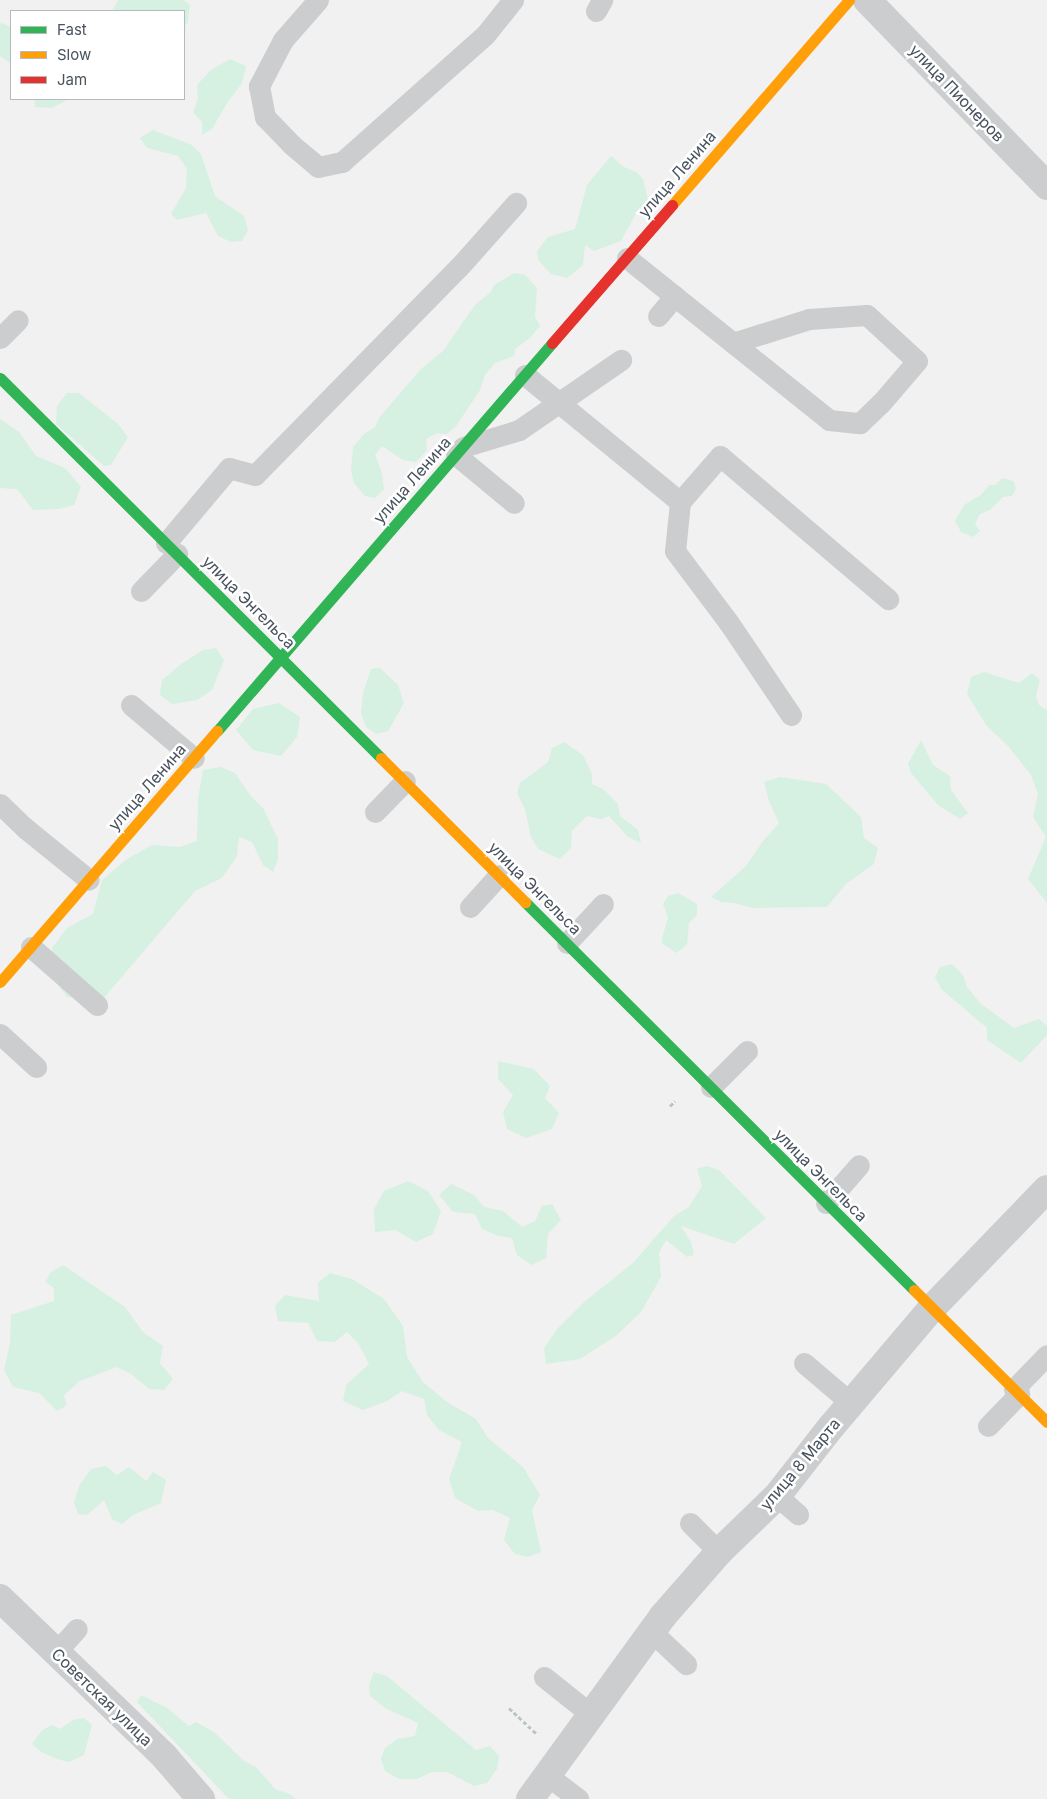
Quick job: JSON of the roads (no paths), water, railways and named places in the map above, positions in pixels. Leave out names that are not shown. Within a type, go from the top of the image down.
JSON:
[{"type":"street","name":"улица Ленина","points":[[0,982],[850,0]]},
{"type":"street","name":"улица Пионеров","points":[[867,0],[1047,186]]},
{"type":"street","name":"улица Энгельса","points":[[0,378],[1047,1422]]},
{"type":"street","name":"улица 8 Марта","points":[[530,1799],[593,1716],[652,1632],[719,1552],[777,1496],[851,1403],[932,1308],[1047,1189]]},
{"type":"street","name":"Советская улица","points":[[0,1598],[164,1756],[201,1799]]},
{"type":"lane","points":[[318,0],[283,40],[259,86],[265,118],[318,167],[342,162],[485,34],[512,0]]},
{"type":"lane","points":[[141,592],[229,468],[255,475],[464,261],[516,203]]},
{"type":"lane","points":[[627,258],[829,420],[860,423],[881,403],[917,361],[867,315],[809,319],[733,343]]},
{"type":"lane","points":[[658,316],[675,296]]},
{"type":"lane","points":[[0,338],[18,320]]},
{"type":"lane","points":[[514,503],[460,451],[520,430],[621,360]]},
{"type":"lane","points":[[525,375],[680,502]]},
{"type":"lane","points":[[791,715],[729,623],[675,551],[680,502],[720,456],[888,599]]},
{"type":"lane","points":[[131,705],[194,758]]},
{"type":"lane","points":[[375,812],[405,781]]},
{"type":"lane","points":[[0,804],[25,828],[89,880]]},
{"type":"lane","points":[[470,907],[499,875]]},
{"type":"lane","points":[[567,943],[603,904]]},
{"type":"lane","points":[[30,947],[97,1005]]},
{"type":"lane","points":[[0,1034],[36,1067]]},
{"type":"lane","points":[[711,1087],[747,1051]]},
{"type":"lane","points":[[826,1202],[860,1164]]},
{"type":"lane","points":[[988,1426],[1047,1356]]},
{"type":"lane","points":[[804,1363],[851,1403]]},
{"type":"lane","points":[[777,1496],[798,1514]]},
{"type":"lane","points":[[690,1523],[719,1552]]},
{"type":"lane","points":[[56,1652],[77,1629]]},
{"type":"lane","points":[[652,1632],[686,1664]]},
{"type":"lane","points":[[544,1677],[593,1716]]},
{"type":"lane","points":[[548,1776],[578,1799]]}]
